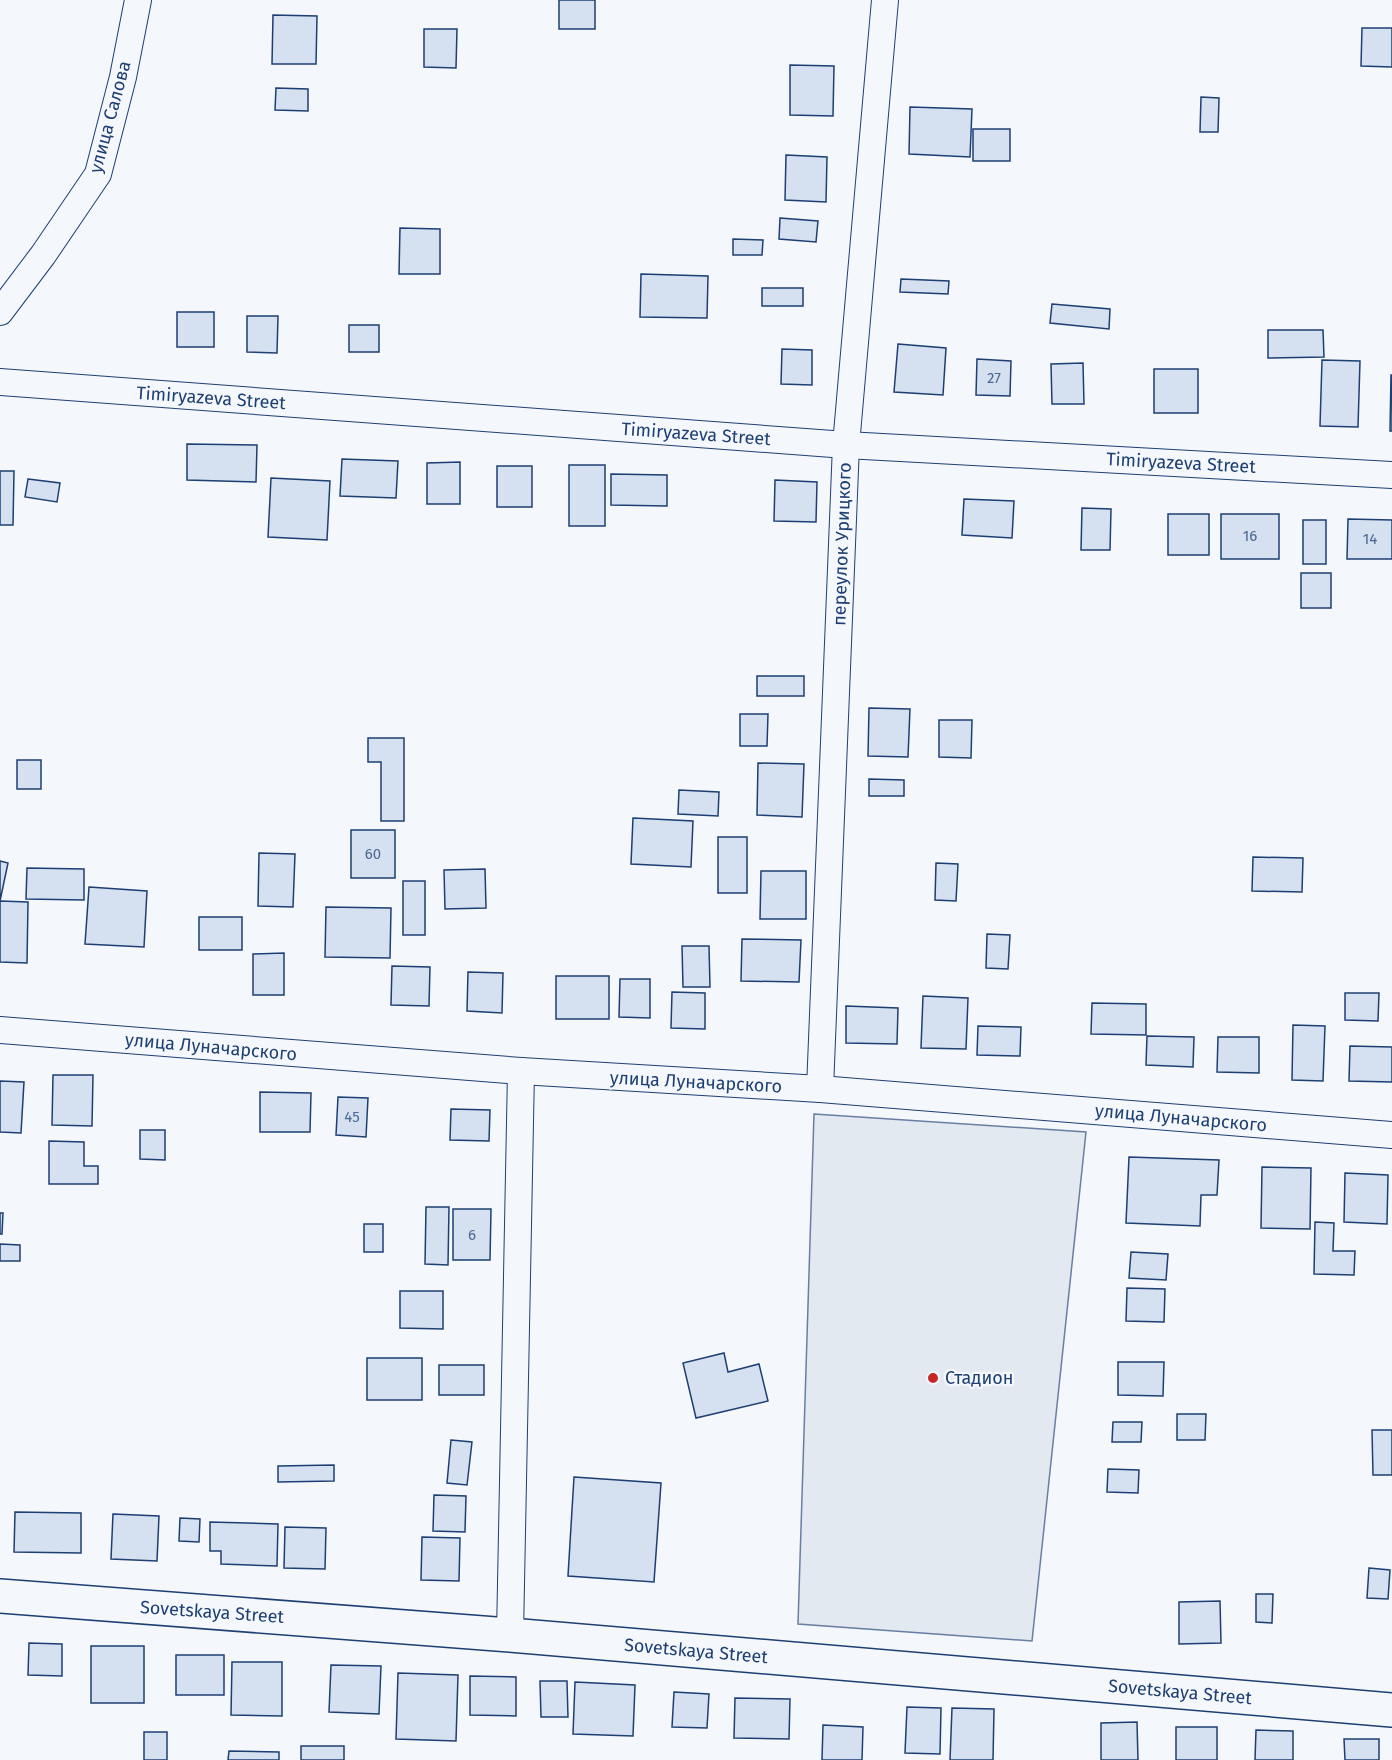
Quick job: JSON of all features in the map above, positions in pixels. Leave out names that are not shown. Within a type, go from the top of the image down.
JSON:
[{"type":"main road","name":"Sovetskaya Street","points":[[0,1596],[510,1635],[1392,1710]]},
{"type":"street","name":"улица Салова","points":[[0,312],[44,255],[98,174],[123,78],[138,0]]},
{"type":"street","name":"переулок Урицкого","points":[[820,1089],[846,445],[885,0]]},
{"type":"street","name":"Timiryazeva Street","points":[[0,382],[846,445],[1392,475]]},
{"type":"street","name":"улица Луначарского","points":[[0,1030],[521,1071],[820,1089],[1392,1135]]},
{"type":"street","points":[[510,1635],[521,1071]]},
{"type":"shaded area","name":"Стадион","points":[[814,1114],[1086,1132],[1032,1641],[798,1624]]},
{"type":"building","points":[[559,0],[595,0],[595,29],[559,29]]},
{"type":"building","points":[[273,15],[317,16],[316,64],[272,64]]},
{"type":"building","points":[[1362,28],[1392,28],[1392,67],[1361,66]]},
{"type":"building","points":[[424,29],[457,29],[456,68],[424,67]]},
{"type":"building","points":[[790,65],[834,66],[833,116],[790,115]]},
{"type":"building","points":[[276,88],[308,89],[308,111],[275,110]]},
{"type":"building","points":[[1201,97],[1219,98],[1218,132],[1200,132]]},
{"type":"building","points":[[910,107],[972,109],[970,157],[909,154]]},
{"type":"building","points":[[973,129],[1010,129],[1010,161],[973,161]]},
{"type":"building","points":[[786,155],[827,157],[826,202],[785,200]]},
{"type":"building","points":[[780,218],[818,221],[816,242],[779,239]]},
{"type":"building","points":[[400,228],[440,229],[440,274],[399,274]]},
{"type":"building","points":[[733,239],[763,240],[762,255],[733,255]]},
{"type":"building","points":[[641,274],[708,276],[707,318],[640,317]]},
{"type":"building","points":[[901,279],[949,281],[948,294],[900,292]]},
{"type":"building","points":[[762,288],[803,288],[803,306],[762,306]]},
{"type":"building","points":[[1052,304],[1110,309],[1109,329],[1050,323]]},
{"type":"building","points":[[177,312],[214,312],[214,347],[177,347]]},
{"type":"building","points":[[247,316],[278,316],[277,353],[247,352]]},
{"type":"building","points":[[349,325],[379,325],[379,352],[349,352]]},
{"type":"building","points":[[1268,330],[1323,330],[1324,357],[1268,358]]},
{"type":"building","points":[[898,344],[946,348],[943,395],[894,392]]},
{"type":"building","points":[[782,349],[812,350],[812,385],[781,384]]},
{"type":"building","points":[[977,359],[1011,361],[1010,396],[976,395]]},
{"type":"building","points":[[1322,360],[1360,361],[1358,427],[1320,426]]},
{"type":"building","points":[[1083,363],[1084,404],[1052,404],[1051,364]]},
{"type":"building","points":[[1154,369],[1198,369],[1198,413],[1154,413]]},
{"type":"building","points":[[1391,375],[1392,431],[1390,431]]},
{"type":"building","points":[[187,444],[257,445],[256,482],[187,480]]},
{"type":"building","points":[[342,459],[398,461],[396,498],[340,496]]},
{"type":"building","points":[[460,462],[460,504],[427,504],[427,463]]},
{"type":"building","points":[[569,465],[605,465],[605,526],[569,526]]},
{"type":"building","points":[[497,466],[532,466],[532,507],[497,507]]},
{"type":"building","points":[[0,471],[14,471],[13,525],[0,525]]},
{"type":"building","points":[[611,474],[667,475],[667,506],[611,505]]},
{"type":"building","points":[[271,478],[330,481],[327,540],[268,537]]},
{"type":"building","points":[[28,479],[60,483],[57,502],[25,497]]},
{"type":"building","points":[[775,480],[817,482],[816,522],[774,521]]},
{"type":"building","points":[[964,499],[1014,501],[1012,538],[962,535]]},
{"type":"building","points":[[1082,508],[1111,509],[1110,550],[1081,550]]},
{"type":"building","points":[[1168,514],[1209,514],[1209,555],[1168,555]]},
{"type":"building","points":[[1221,514],[1279,514],[1279,559],[1221,559]]},
{"type":"building","points":[[1348,519],[1392,520],[1392,559],[1347,559]]},
{"type":"building","points":[[1303,520],[1326,520],[1326,564],[1303,564]]},
{"type":"building","points":[[1301,573],[1331,573],[1331,608],[1301,608]]},
{"type":"building","points":[[757,676],[804,676],[804,696],[757,696]]},
{"type":"building","points":[[869,708],[910,709],[908,757],[868,756]]},
{"type":"building","points":[[740,714],[768,714],[767,746],[740,746]]},
{"type":"building","points":[[939,720],[972,720],[971,758],[939,757]]},
{"type":"building","points":[[368,738],[404,738],[404,821],[381,821],[381,762],[368,762]]},
{"type":"building","points":[[17,760],[41,760],[41,789],[17,789]]},
{"type":"building","points":[[758,763],[804,764],[802,817],[757,815]]},
{"type":"building","points":[[869,779],[904,780],[904,796],[869,796]]},
{"type":"building","points":[[679,790],[719,792],[718,816],[678,814]]},
{"type":"building","points":[[633,818],[693,821],[691,867],[631,864]]},
{"type":"building","points":[[351,830],[395,830],[395,878],[351,878]]},
{"type":"building","points":[[718,837],[747,837],[747,893],[718,893]]},
{"type":"building","points":[[259,853],[295,854],[293,907],[258,906]]},
{"type":"building","points":[[1253,857],[1303,858],[1302,892],[1252,891]]},
{"type":"building","points":[[0,861],[8,863],[0,901]]},
{"type":"building","points":[[936,863],[958,864],[956,901],[935,900]]},
{"type":"building","points":[[27,868],[84,869],[84,900],[26,899]]},
{"type":"building","points":[[485,869],[486,908],[445,909],[444,870]]},
{"type":"building","points":[[761,871],[806,871],[806,919],[760,919]]},
{"type":"building","points":[[403,881],[425,881],[425,935],[403,935]]},
{"type":"building","points":[[89,887],[147,891],[144,947],[85,944]]},
{"type":"building","points":[[0,901],[28,902],[27,963],[0,962]]},
{"type":"building","points":[[326,907],[391,908],[390,958],[325,957]]},
{"type":"building","points":[[199,917],[242,917],[242,950],[199,950]]},
{"type":"building","points":[[987,934],[1010,935],[1008,969],[986,968]]},
{"type":"building","points":[[742,939],[801,940],[799,982],[741,981]]},
{"type":"building","points":[[682,946],[709,946],[710,987],[683,987]]},
{"type":"building","points":[[284,953],[284,995],[253,995],[253,954]]},
{"type":"building","points":[[392,966],[430,967],[429,1006],[391,1005]]},
{"type":"building","points":[[468,972],[503,973],[502,1013],[467,1011]]},
{"type":"building","points":[[556,976],[609,976],[609,1019],[556,1019]]},
{"type":"building","points":[[620,979],[650,979],[650,1018],[619,1017]]},
{"type":"building","points":[[672,992],[705,993],[705,1029],[671,1028]]},
{"type":"building","points":[[1345,993],[1379,993],[1378,1021],[1345,1020]]},
{"type":"building","points":[[923,996],[968,998],[966,1049],[921,1048]]},
{"type":"building","points":[[1092,1003],[1146,1004],[1146,1035],[1091,1034]]},
{"type":"building","points":[[846,1006],[898,1008],[897,1044],[846,1043]]},
{"type":"building","points":[[1293,1025],[1325,1026],[1323,1081],[1292,1080]]},
{"type":"building","points":[[978,1026],[1021,1027],[1020,1056],[977,1055]]},
{"type":"building","points":[[1147,1036],[1194,1037],[1193,1067],[1146,1065]]},
{"type":"building","points":[[1218,1037],[1259,1037],[1259,1073],[1217,1072]]},
{"type":"building","points":[[1350,1046],[1392,1047],[1392,1082],[1349,1081]]},
{"type":"building","points":[[53,1075],[93,1075],[92,1126],[52,1125]]},
{"type":"building","points":[[0,1081],[24,1082],[21,1133],[0,1132]]},
{"type":"building","points":[[260,1092],[311,1093],[310,1132],[260,1132]]},
{"type":"building","points":[[338,1097],[368,1098],[366,1137],[336,1135]]},
{"type":"building","points":[[451,1109],[490,1110],[489,1141],[450,1140]]},
{"type":"building","points":[[140,1130],[165,1130],[165,1160],[140,1159]]},
{"type":"building","points":[[49,1141],[84,1142],[84,1166],[98,1166],[98,1184],[49,1184]]},
{"type":"building","points":[[1129,1157],[1219,1160],[1217,1195],[1201,1195],[1200,1226],[1126,1223]]},
{"type":"building","points":[[1262,1167],[1311,1168],[1310,1229],[1261,1228]]},
{"type":"building","points":[[1345,1173],[1388,1175],[1387,1224],[1344,1222]]},
{"type":"building","points":[[426,1207],[449,1207],[448,1265],[425,1264]]},
{"type":"building","points":[[453,1209],[491,1209],[490,1260],[453,1260]]},
{"type":"building","points":[[0,1213],[3,1213],[2,1234],[0,1234]]},
{"type":"building","points":[[1315,1222],[1334,1223],[1333,1251],[1355,1251],[1354,1275],[1314,1274]]},
{"type":"building","points":[[364,1224],[383,1224],[383,1252],[364,1252]]},
{"type":"building","points":[[0,1244],[20,1245],[20,1261],[0,1261]]},
{"type":"building","points":[[1131,1252],[1168,1254],[1166,1280],[1129,1278]]},
{"type":"building","points":[[1127,1288],[1165,1289],[1164,1322],[1126,1321]]},
{"type":"building","points":[[400,1291],[443,1291],[443,1329],[400,1328]]},
{"type":"building","points":[[724,1353],[728,1372],[759,1364],[768,1401],[696,1418],[683,1363]]},
{"type":"building","points":[[367,1358],[422,1358],[422,1400],[367,1400]]},
{"type":"building","points":[[1118,1362],[1164,1362],[1163,1396],[1118,1395]]},
{"type":"building","points":[[439,1365],[484,1365],[484,1395],[439,1395]]},
{"type":"building","points":[[1177,1414],[1206,1414],[1205,1440],[1177,1440]]},
{"type":"building","points":[[1113,1422],[1142,1422],[1141,1442],[1112,1442]]},
{"type":"building","points":[[1372,1430],[1392,1430],[1392,1475],[1373,1475]]},
{"type":"building","points":[[451,1440],[472,1442],[467,1485],[447,1483]]},
{"type":"building","points":[[334,1465],[334,1481],[278,1482],[278,1466]]},
{"type":"building","points":[[1108,1469],[1139,1470],[1138,1493],[1107,1492]]},
{"type":"building","points":[[574,1477],[661,1483],[654,1582],[568,1576]]},
{"type":"building","points":[[434,1495],[466,1496],[465,1532],[433,1531]]},
{"type":"building","points":[[15,1512],[81,1513],[81,1553],[14,1552]]},
{"type":"building","points":[[113,1514],[159,1516],[157,1561],[111,1559]]},
{"type":"building","points":[[180,1518],[200,1519],[199,1542],[179,1541]]},
{"type":"building","points":[[210,1522],[278,1524],[277,1566],[221,1564],[221,1551],[210,1551]]},
{"type":"building","points":[[285,1527],[326,1528],[325,1569],[284,1568]]},
{"type":"building","points":[[422,1537],[460,1538],[459,1581],[421,1580]]},
{"type":"building","points":[[1369,1568],[1390,1570],[1388,1599],[1367,1598]]},
{"type":"building","points":[[1256,1594],[1273,1594],[1272,1623],[1256,1622]]},
{"type":"building","points":[[1220,1601],[1221,1643],[1179,1644],[1179,1602]]},
{"type":"building","points":[[29,1643],[62,1644],[62,1676],[28,1675]]},
{"type":"building","points":[[91,1646],[144,1646],[144,1703],[91,1703]]},
{"type":"building","points":[[176,1655],[224,1655],[224,1695],[176,1695]]},
{"type":"building","points":[[232,1662],[282,1662],[282,1716],[231,1715]]},
{"type":"building","points":[[331,1665],[381,1666],[379,1714],[329,1712]]},
{"type":"building","points":[[398,1673],[458,1675],[456,1741],[396,1739]]},
{"type":"building","points":[[470,1676],[516,1677],[516,1716],[470,1715]]},
{"type":"building","points":[[540,1681],[567,1681],[568,1717],[541,1717]]},
{"type":"building","points":[[575,1682],[635,1685],[633,1736],[573,1734]]},
{"type":"building","points":[[674,1692],[709,1694],[707,1728],[672,1727]]},
{"type":"building","points":[[735,1698],[790,1699],[789,1739],[734,1738]]},
{"type":"building","points":[[907,1707],[941,1708],[940,1754],[905,1753]]},
{"type":"building","points":[[952,1708],[994,1709],[993,1760],[950,1760]]},
{"type":"building","points":[[1137,1722],[1138,1760],[1101,1760],[1101,1723]]},
{"type":"building","points":[[823,1725],[863,1727],[862,1760],[822,1760]]},
{"type":"building","points":[[1176,1727],[1217,1727],[1217,1760],[1176,1760]]},
{"type":"building","points":[[1256,1730],[1293,1731],[1293,1760],[1255,1760]]},
{"type":"building","points":[[144,1732],[167,1732],[167,1760],[144,1760]]},
{"type":"building","points":[[1344,1739],[1379,1739],[1379,1760],[1345,1760]]},
{"type":"building","points":[[301,1746],[344,1746],[344,1760],[301,1760]]},
{"type":"building","points":[[229,1751],[279,1752],[279,1760],[228,1760]]},
{"type":"place","name":"Стадион","points":[[933,1378]]}]
